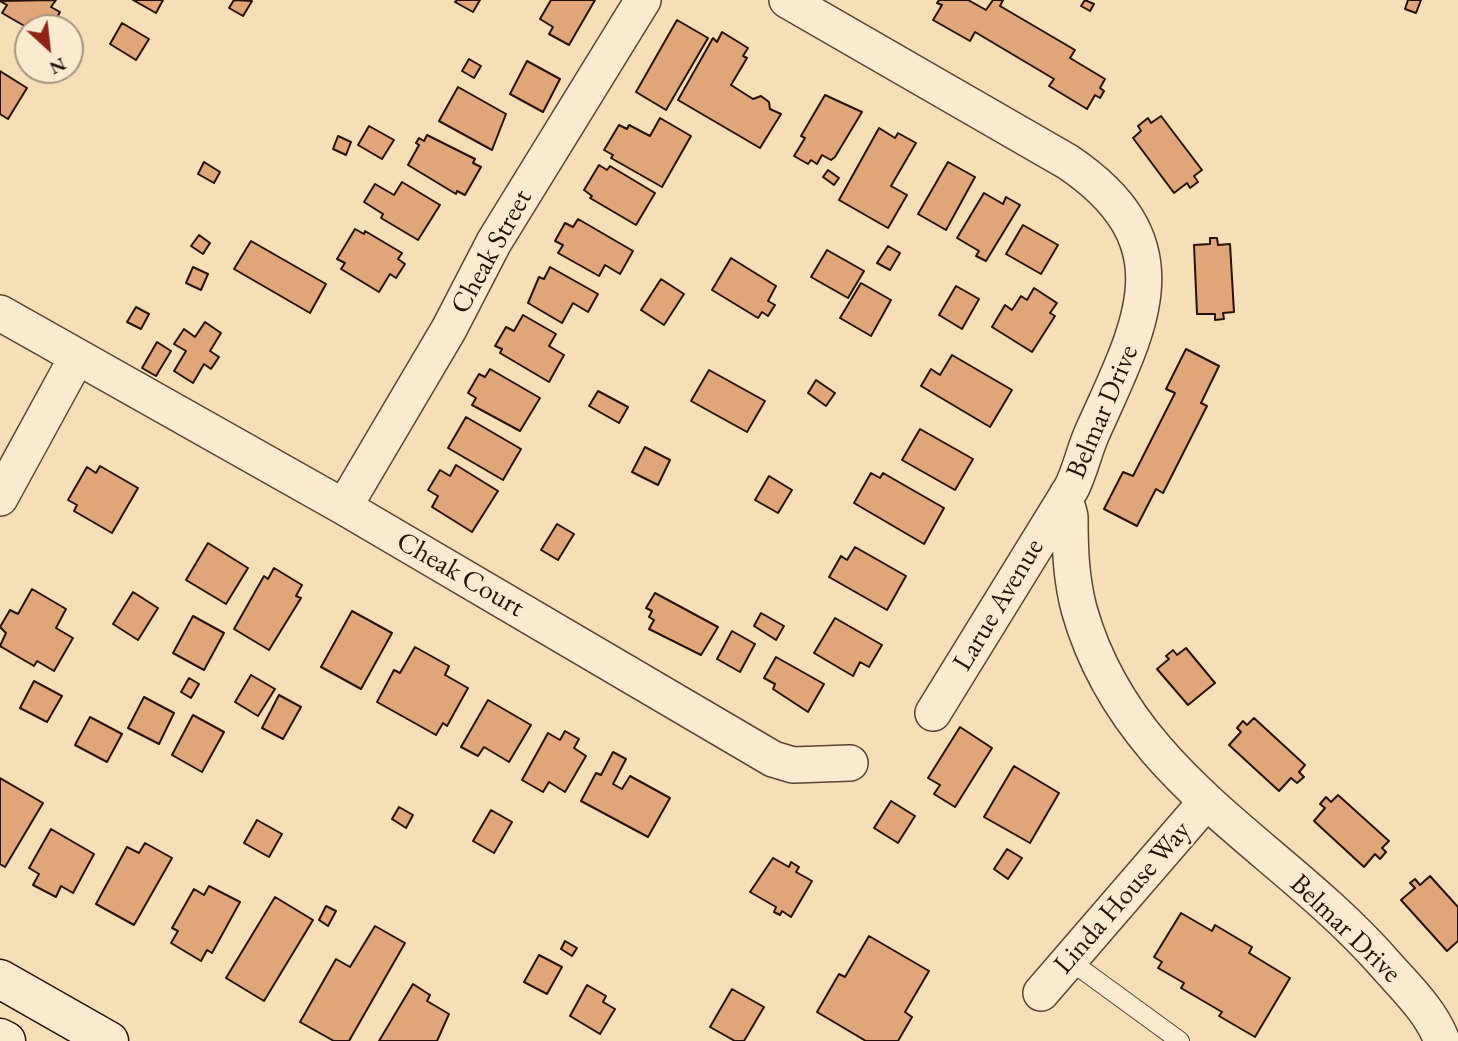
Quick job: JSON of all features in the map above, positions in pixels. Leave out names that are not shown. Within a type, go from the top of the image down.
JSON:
[{"type":"main road","points":[[0,979],[108,1041]]},
{"type":"main road","points":[[0,1038],[5,1041]]},
{"type":"street","name":"Cheak Street","points":[[344,507],[449,329],[494,242],[643,0]]},
{"type":"street","name":"Belmar Drive","points":[[787,0],[1068,162],[1095,180],[1121,208],[1138,245],[1143,266],[1143,303],[1129,354],[1066,497],[1075,586],[1098,665],[1124,709],[1205,803],[1360,938],[1419,1002],[1436,1025],[1442,1041]]},
{"type":"street","name":"Cheak Court","points":[[0,313],[344,507],[773,759],[793,765],[850,763]]},
{"type":"street","points":[[0,498],[77,357]]},
{"type":"street","name":"Larue Avenue","points":[[933,713],[1066,497]]},
{"type":"street","name":"Linda House Way","points":[[1041,993],[1205,803]]},
{"type":"lane","points":[[1069,960],[1180,1041]]},
{"type":"building","points":[[56,0],[51,7],[60,12],[14,14],[14,20],[2,13],[7,5],[0,1]]},
{"type":"building","points":[[133,0],[163,0],[156,13]]},
{"type":"building","points":[[234,0],[252,1],[243,16],[229,8]]},
{"type":"building","points":[[480,0],[473,12],[455,2]]},
{"type":"building","points":[[551,0],[595,0],[569,45],[549,34],[553,27],[540,19]]},
{"type":"building","points":[[939,0],[968,0],[986,10],[993,0],[1003,0],[1000,6],[1075,50],[1070,58],[1105,79],[1100,88],[1104,91],[1100,98],[1095,95],[1087,109],[1049,86],[1054,79],[975,32],[970,41],[933,20],[942,5],[937,3]]},
{"type":"building","points":[[1085,0],[1094,4],[1090,11],[1081,6]]},
{"type":"building","points":[[1408,0],[1421,0],[1416,13],[1405,9]]},
{"type":"building","points":[[677,20],[708,38],[666,110],[636,92]]},
{"type":"building","points":[[122,23],[149,39],[136,60],[110,44]]},
{"type":"building","points":[[722,32],[748,48],[743,56],[747,58],[731,85],[753,99],[761,96],[769,102],[770,109],[781,114],[760,148],[678,100],[713,38],[717,42]]},
{"type":"building","points":[[469,59],[481,66],[474,78],[462,71]]},
{"type":"building","points":[[527,61],[560,79],[543,112],[510,94]]},
{"type":"building","points":[[0,71],[14,80],[14,84],[27,88],[8,119],[0,114]]},
{"type":"building","points":[[458,87],[506,114],[492,150],[439,121]]},
{"type":"building","points":[[825,95],[862,112],[835,157],[831,160],[822,155],[817,164],[811,160],[808,164],[794,156],[805,138],[801,136]]},
{"type":"building","points":[[1161,116],[1202,170],[1194,176],[1198,182],[1190,188],[1187,183],[1174,193],[1133,138],[1141,131],[1138,126],[1148,118],[1151,123]]},
{"type":"building","points":[[660,118],[691,136],[662,187],[611,158],[613,155],[604,150],[619,125],[627,129],[629,125],[650,136]]},
{"type":"building","points":[[369,126],[394,140],[382,159],[358,145]]},
{"type":"building","points":[[879,128],[895,138],[898,133],[916,143],[891,186],[907,195],[888,228],[839,200]]},
{"type":"building","points":[[427,135],[475,159],[473,163],[481,167],[465,195],[457,191],[456,194],[408,165],[419,145],[416,143],[419,138],[424,141]]},
{"type":"building","points":[[338,136],[351,142],[346,155],[333,149]]},
{"type":"building","points":[[204,162],[220,172],[214,183],[198,174]]},
{"type":"building","points":[[948,162],[975,177],[946,230],[918,214]]},
{"type":"building","points":[[599,165],[607,170],[610,166],[655,193],[636,225],[590,198],[592,196],[584,190]]},
{"type":"building","points":[[828,170],[839,178],[834,185],[823,177]]},
{"type":"building","points":[[402,182],[440,205],[418,240],[381,218],[383,214],[364,202],[375,184],[394,195]]},
{"type":"building","points":[[984,193],[1003,204],[1006,197],[1020,205],[986,261],[976,256],[979,251],[957,238]]},
{"type":"building","points":[[578,219],[633,251],[620,274],[605,265],[599,276],[558,253],[563,245],[555,241],[565,223],[573,227]]},
{"type":"building","points":[[1023,225],[1058,245],[1041,274],[1006,254]]},
{"type":"building","points":[[355,229],[364,234],[365,231],[402,253],[398,259],[405,264],[396,278],[390,274],[379,292],[341,269],[345,263],[337,259]]},
{"type":"building","points":[[199,235],[210,243],[203,254],[191,246]]},
{"type":"building","points":[[1210,238],[1217,238],[1218,245],[1230,244],[1234,312],[1223,313],[1224,319],[1215,320],[1215,314],[1197,314],[1194,245],[1210,244]]},
{"type":"building","points":[[251,241],[326,284],[310,313],[234,269]]},
{"type":"building","points":[[888,246],[900,253],[890,270],[877,263]]},
{"type":"building","points":[[827,250],[864,271],[848,298],[811,277]]},
{"type":"building","points":[[731,258],[776,286],[768,301],[775,305],[768,316],[762,312],[758,318],[712,290]]},
{"type":"building","points":[[193,267],[208,274],[201,290],[186,283]]},
{"type":"building","points":[[550,267],[598,294],[588,312],[573,303],[562,323],[528,303],[539,277],[544,279]]},
{"type":"building","points":[[661,279],[684,294],[664,325],[641,310]]},
{"type":"building","points":[[861,283],[891,300],[871,336],[840,318]]},
{"type":"building","points":[[956,286],[979,299],[962,329],[939,315]]},
{"type":"building","points":[[1034,288],[1057,303],[1050,313],[1055,316],[1032,352],[992,327],[1005,305],[1012,310],[1021,296],[1027,300]]},
{"type":"building","points":[[136,307],[149,314],[141,329],[127,322]]},
{"type":"building","points":[[523,315],[556,334],[549,346],[564,355],[549,382],[500,353],[502,349],[495,346],[506,327],[514,331]]},
{"type":"building","points":[[205,322],[221,333],[210,351],[219,357],[211,369],[204,364],[193,383],[174,371],[186,351],[174,344],[184,329],[195,337]]},
{"type":"building","points":[[157,342],[171,351],[156,376],[142,368]]},
{"type":"building","points":[[1186,349],[1219,366],[1201,403],[1207,406],[1163,493],[1156,489],[1137,526],[1104,509],[1123,472],[1133,476],[1175,393],[1166,389]]},
{"type":"building","points":[[952,355],[1012,390],[990,427],[921,386],[931,369],[940,375]]},
{"type":"building","points":[[490,369],[540,398],[520,431],[472,405],[476,398],[468,393],[479,374],[485,377]]},
{"type":"building","points":[[709,370],[765,401],[747,432],[691,401]]},
{"type":"building","points":[[816,380],[835,393],[826,406],[808,393]]},
{"type":"building","points":[[598,391],[628,407],[619,423],[589,406]]},
{"type":"building","points":[[466,417],[521,449],[503,480],[448,448]]},
{"type":"building","points":[[920,429],[973,459],[955,490],[902,460]]},
{"type":"building","points":[[645,447],[670,460],[658,485],[632,472]]},
{"type":"building","points":[[456,465],[498,491],[472,532],[432,507],[438,496],[428,490],[440,470],[450,476]]},
{"type":"building","points":[[100,466],[138,488],[112,533],[74,511],[77,505],[68,500],[87,467],[96,473]]},
{"type":"building","points":[[871,473],[880,478],[883,473],[944,508],[924,544],[854,503]]},
{"type":"building","points":[[769,476],[792,490],[778,513],[755,500]]},
{"type":"building","points":[[557,524],[574,534],[558,560],[541,550]]},
{"type":"building","points":[[208,543],[248,568],[226,604],[186,580]]},
{"type":"building","points":[[855,547],[906,576],[887,610],[829,577],[841,556],[847,560]]},
{"type":"building","points":[[274,568],[302,585],[296,596],[301,598],[269,650],[234,629],[264,576],[268,579]]},
{"type":"building","points":[[32,589],[66,609],[56,628],[73,638],[54,671],[37,661],[34,666],[0,646],[6,633],[0,627],[10,610],[18,614]]},
{"type":"building","points":[[133,592],[158,608],[138,640],[113,624]]},
{"type":"building","points":[[655,593],[718,627],[701,655],[649,629],[654,620],[649,617],[652,611],[646,608]]},
{"type":"building","points":[[352,611],[392,633],[361,689],[321,667]]},
{"type":"building","points":[[761,613],[784,626],[776,640],[754,626]]},
{"type":"building","points":[[193,616],[224,633],[204,670],[173,653]]},
{"type":"building","points":[[835,618],[882,645],[869,667],[860,662],[853,676],[814,653]]},
{"type":"building","points":[[732,631],[755,644],[740,672],[717,659]]},
{"type":"building","points":[[415,647],[449,666],[445,675],[468,688],[447,726],[443,723],[436,735],[377,702],[394,670],[400,673]]},
{"type":"building","points":[[1186,648],[1215,683],[1188,705],[1157,669],[1169,659],[1166,656],[1173,650],[1177,655]]},
{"type":"building","points":[[776,657],[824,684],[808,712],[773,689],[775,684],[764,678]]},
{"type":"building","points":[[251,675],[275,689],[258,716],[235,702]]},
{"type":"building","points":[[189,678],[199,684],[191,698],[181,692]]},
{"type":"building","points":[[34,681],[62,696],[47,722],[20,708]]},
{"type":"building","points":[[279,695],[301,707],[283,739],[262,728]]},
{"type":"building","points":[[144,697],[174,713],[159,744],[128,728]]},
{"type":"building","points":[[488,700],[531,725],[509,762],[484,747],[478,756],[461,747]]},
{"type":"building","points":[[193,715],[224,732],[202,772],[172,755]]},
{"type":"building","points":[[90,717],[122,734],[107,762],[75,745]]},
{"type":"building","points":[[1254,718],[1305,765],[1299,772],[1304,777],[1297,783],[1291,778],[1279,791],[1229,745],[1241,732],[1237,728],[1243,721],[1247,725]]},
{"type":"building","points":[[960,727],[992,748],[955,807],[934,794],[940,785],[928,778]]},
{"type":"building","points":[[565,731],[579,739],[574,748],[586,756],[565,792],[549,782],[543,792],[522,780],[548,733],[560,740]]},
{"type":"building","points":[[613,752],[626,759],[613,784],[622,789],[630,776],[670,798],[648,837],[581,801],[596,773],[601,775]]},
{"type":"building","points":[[1014,766],[1059,793],[1030,843],[984,817]]},
{"type":"building","points":[[0,778],[43,803],[5,867],[0,864]]},
{"type":"building","points":[[1338,795],[1389,841],[1382,848],[1386,852],[1380,859],[1375,854],[1364,867],[1314,821],[1325,808],[1320,804],[1326,797],[1331,802]]},
{"type":"building","points":[[891,801],[915,816],[898,843],[874,828]]},
{"type":"building","points":[[399,807],[413,815],[406,828],[392,819]]},
{"type":"building","points":[[491,810],[512,822],[494,853],[473,841]]},
{"type":"building","points":[[257,820],[282,834],[269,857],[244,843]]},
{"type":"building","points":[[51,829],[94,854],[73,893],[61,886],[56,897],[33,885],[39,874],[29,868]]},
{"type":"building","points":[[145,843],[172,858],[134,925],[96,904],[127,847],[139,853]]},
{"type":"building","points":[[1007,849],[1022,858],[1008,879],[994,869]]},
{"type":"building","points":[[773,858],[789,867],[791,862],[799,867],[796,872],[812,881],[791,917],[782,911],[780,915],[774,912],[776,907],[750,892]]},
{"type":"building","points":[[1430,876],[1458,907],[1458,941],[1447,951],[1401,900],[1415,888],[1410,883],[1415,879],[1420,885]]},
{"type":"building","points":[[209,886],[240,902],[212,953],[207,950],[201,961],[171,943],[178,931],[172,928],[194,889],[204,895]]},
{"type":"building","points":[[275,897],[313,920],[264,1001],[226,978]]},
{"type":"building","points":[[326,906],[336,911],[328,926],[319,920]]},
{"type":"building","points":[[1181,913],[1212,931],[1215,925],[1252,947],[1249,953],[1290,978],[1255,1037],[1219,1016],[1222,1012],[1181,988],[1184,983],[1158,968],[1162,962],[1154,957]]},
{"type":"building","points":[[375,926],[405,943],[349,1041],[334,1041],[300,1022],[336,959],[350,967]]},
{"type":"building","points":[[869,936],[929,971],[905,1012],[912,1017],[898,1041],[866,1041],[817,1012],[839,974],[845,977]]},
{"type":"building","points":[[565,941],[577,948],[572,956],[561,949]]},
{"type":"building","points":[[539,955],[562,967],[547,994],[524,982]]},
{"type":"building","points":[[413,984],[430,995],[427,1001],[449,1014],[437,1041],[379,1041]]},
{"type":"building","points":[[587,985],[606,996],[603,1002],[615,1009],[600,1034],[570,1016]]},
{"type":"building","points":[[732,989],[764,1007],[744,1041],[735,1041],[710,1027]]}]
